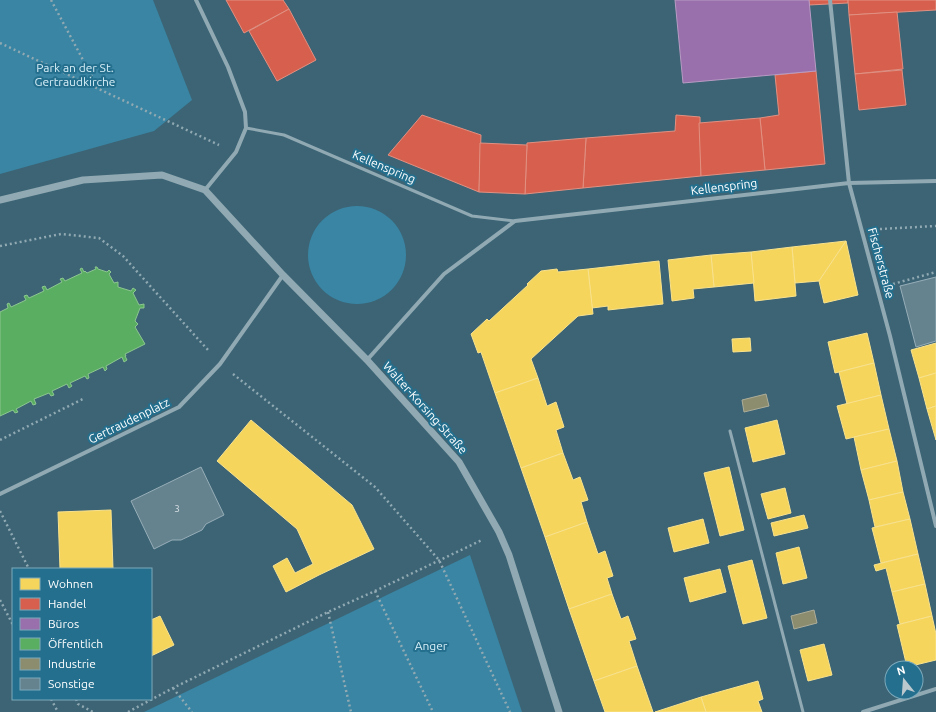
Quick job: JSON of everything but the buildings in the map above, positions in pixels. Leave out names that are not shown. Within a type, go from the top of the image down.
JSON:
[{"type":"street","points":[[0,200],[83,180],[162,175],[205,190],[236,152],[246,128],[245,112],[228,67],[196,0]]},
{"type":"street","name":"Fischerstraße","points":[[830,0],[849,183],[877,288],[936,526]]},
{"type":"street","name":"Kellenspring","points":[[515,221],[849,183],[936,181]]},
{"type":"street","name":"Walter-Korsing-Straße","points":[[205,190],[283,275],[367,360],[459,462],[499,532],[508,555],[559,712]]},
{"type":"street","points":[[367,360],[444,274],[515,221]]},
{"type":"street","name":"Gertraudenplatz","points":[[0,494],[179,407],[220,364],[283,275]]},
{"type":"street","points":[[863,712],[936,689]]},
{"type":"lane","name":"Kellenspring","points":[[246,128],[284,135],[472,216],[515,221]]},
{"type":"lane","points":[[730,431],[803,712]]},
{"type":"path","points":[[52,0],[98,88]]},
{"type":"path","points":[[0,43],[236,152]]},
{"type":"path","points":[[862,230],[936,226]]},
{"type":"path","points":[[877,288],[936,272]]},
{"type":"path","points":[[0,440],[85,398]]},
{"type":"path","points":[[0,511],[28,568]]},
{"type":"path","points":[[152,699],[328,612],[499,532]]},
{"type":"path","points":[[440,560],[510,712]]},
{"type":"path","points":[[375,591],[433,712]]},
{"type":"path","points":[[0,600],[12,623]]},
{"type":"path","points":[[328,612],[351,712]]},
{"type":"path","points":[[173,688],[192,712]]},
{"type":"path","points":[[52,700],[58,712]]},
{"type":"path","points":[[76,700],[78,704],[93,712]]},
{"type":"path","points":[[128,712],[150,700]]},
{"type":"green space","name":"Park an der St. Gertraudkirche","points":[[0,0],[153,0],[192,100],[154,131],[0,174]]},
{"type":"green space","points":[[357,206],[376,210],[392,220],[402,236],[406,255],[402,274],[392,290],[376,300],[357,304],[338,300],[322,290],[312,274],[308,255],[312,236],[322,220],[338,210]]},
{"type":"green space","name":"Anger","points":[[470,555],[522,712],[144,712]]}]
